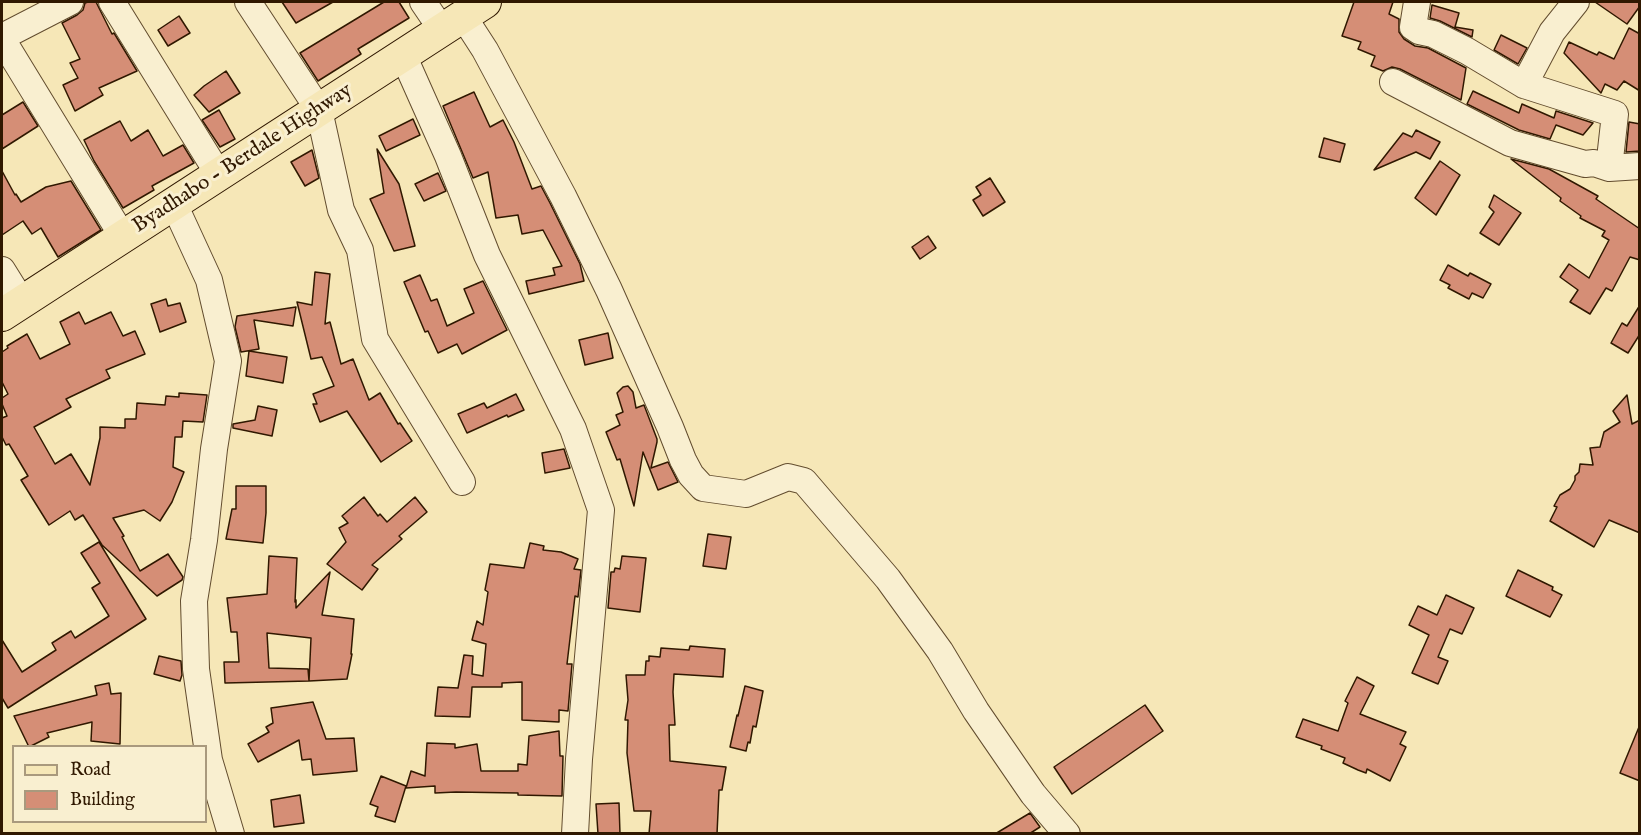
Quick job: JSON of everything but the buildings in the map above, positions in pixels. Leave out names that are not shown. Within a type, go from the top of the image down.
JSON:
[{"type":"main road","name":"Byadhabo - Berdale Highway","points":[[12,309],[463,16]]},
{"type":"street","points":[[70,2],[2,38],[123,237]]},
{"type":"street","points":[[112,2],[219,175]]},
{"type":"street","points":[[248,2],[319,110],[341,210],[360,250],[375,339],[462,482]]},
{"type":"street","points":[[423,2],[463,16],[485,50],[563,196],[609,290],[691,475],[703,488],[746,494],[788,477],[804,482],[888,579],[940,651],[976,711],[1033,794],[1067,834]]},
{"type":"street","points":[[1417,2],[1413,27],[1419,31],[1433,34],[1467,51],[1524,85],[1615,114],[1609,168]]},
{"type":"street","points":[[1524,85],[1552,32],[1576,2]]},
{"type":"street","points":[[404,55],[448,156],[487,255],[573,429],[601,510],[579,759],[575,834]]},
{"type":"street","points":[[1393,82],[1510,143],[1585,164],[1594,163],[1609,168],[1640,166]]},
{"type":"street","points":[[174,204],[209,280],[228,361],[194,601],[195,669],[207,745]]},
{"type":"street","points":[[2,270],[12,309]]},
{"type":"street","points":[[207,747],[231,834]]}]
